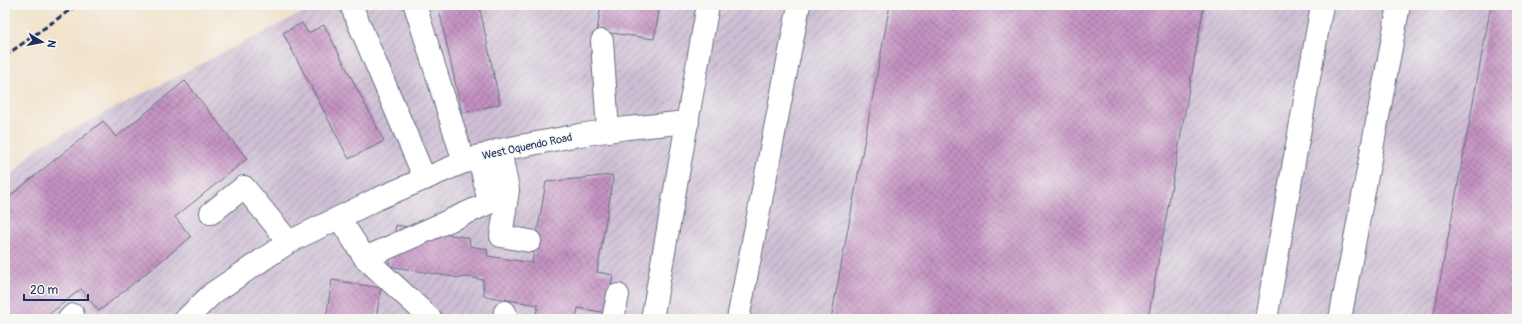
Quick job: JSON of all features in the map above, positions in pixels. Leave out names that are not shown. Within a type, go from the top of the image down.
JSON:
[{"type":"street","points":[[351,5],[424,179]]},
{"type":"street","points":[[365,258],[488,203],[415,5]]},
{"type":"street","points":[[652,319],[708,5]]},
{"type":"street","points":[[738,319],[799,5]]},
{"type":"street","points":[[1266,319],[1322,5]]},
{"type":"street","points":[[1340,319],[1398,5]]},
{"type":"street","points":[[602,41],[608,131]]},
{"type":"street","name":"West Oquendo Road","points":[[186,319],[213,293],[289,242],[377,199],[471,159],[500,150],[608,131],[688,122]]},
{"type":"street","points":[[500,150],[508,190],[501,236],[530,241]]},
{"type":"street","points":[[210,213],[244,187],[289,242]]},
{"type":"street","points":[[339,218],[365,258],[432,319]]},
{"type":"street","points":[[613,319],[618,295]]},
{"type":"shaded area","points":[[317,5],[1517,5],[1517,319],[5,319],[5,183],[36,148]]},
{"type":"building","points":[[438,5],[479,5],[500,104],[462,113]]},
{"type":"building","points":[[601,5],[660,5],[654,39],[597,31]]},
{"type":"building","points":[[890,5],[1204,5],[1148,319],[831,319]]},
{"type":"building","points":[[1491,5],[1517,5],[1517,319],[1433,319]]},
{"type":"building","points":[[302,23],[308,33],[324,25],[384,141],[349,159],[283,33]]},
{"type":"building","points":[[185,81],[247,159],[175,217],[191,237],[99,311],[81,289],[43,319],[5,319],[5,200],[103,121],[116,137]]},
{"type":"building","points":[[612,175],[613,180],[597,272],[613,275],[607,313],[578,308],[576,319],[535,319],[538,305],[484,296],[483,280],[469,277],[459,278],[389,266],[396,225],[469,238],[470,246],[487,249],[488,256],[532,263],[546,182]]},
{"type":"building","points":[[332,280],[381,288],[376,319],[326,319]]},
{"type":"railway","points":[[5,56],[77,5]]}]
